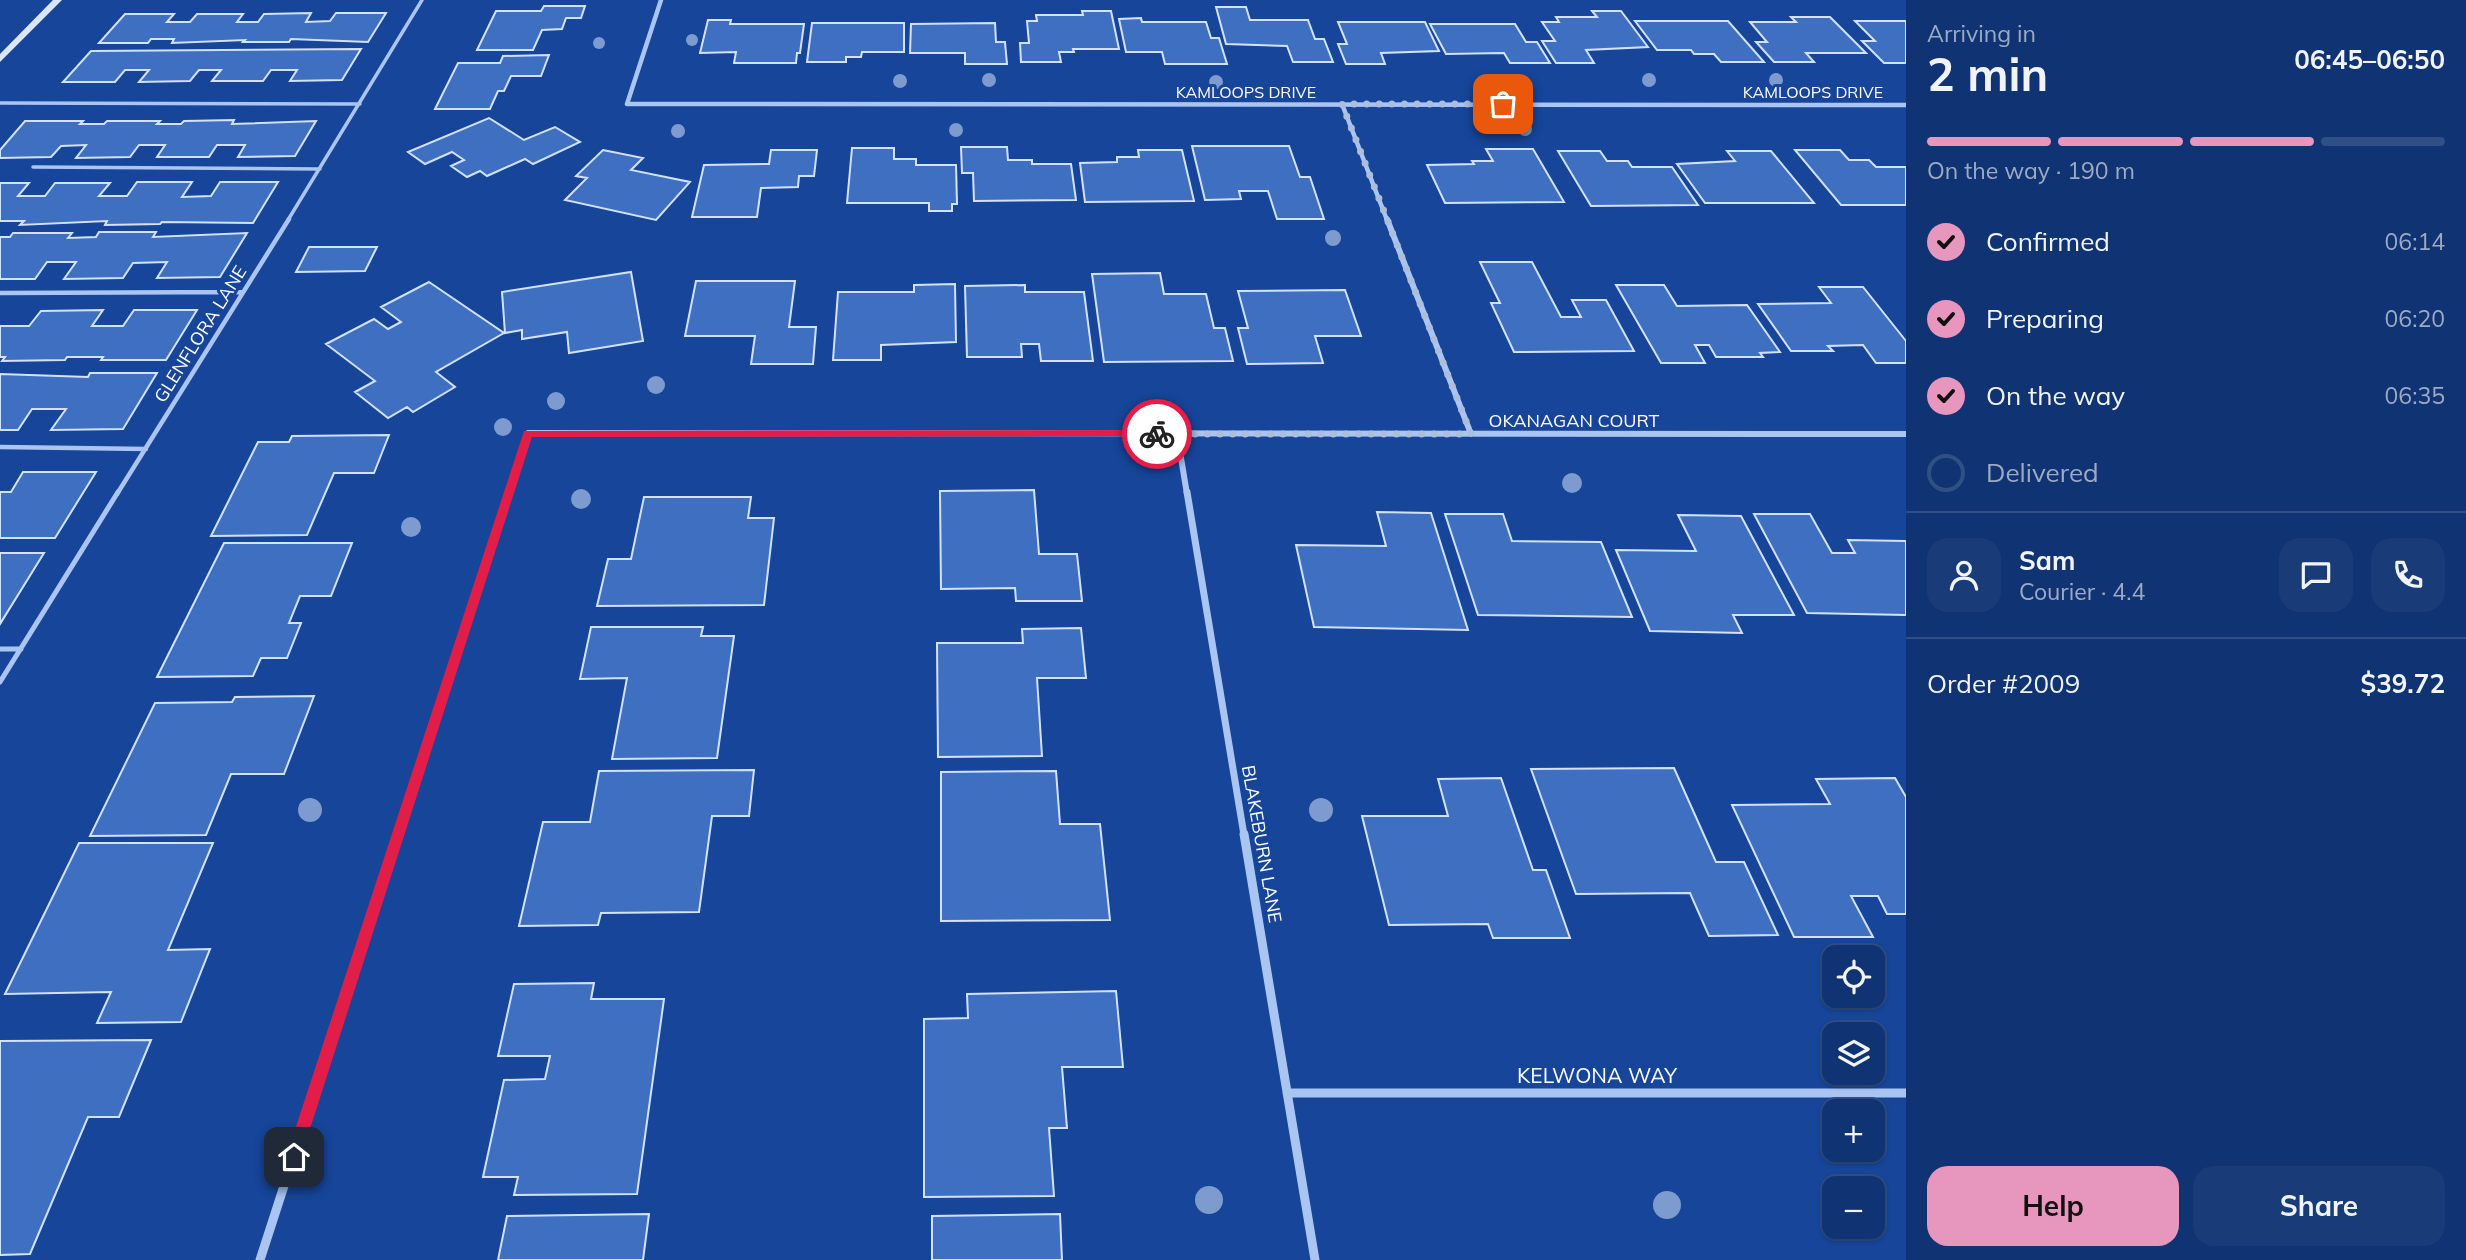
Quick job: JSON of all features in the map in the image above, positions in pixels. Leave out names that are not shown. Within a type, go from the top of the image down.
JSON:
[{"type":"main road","points":[[0,59],[58,0]]},
{"type":"street","name":"KAMLOOPS DRIVE","points":[[661,0],[627,104],[1906,105]]},
{"type":"street","points":[[1342,104],[1471,434]]},
{"type":"street","name":"OKANAGAN COURT","points":[[260,1260],[528,433],[1906,434]]},
{"type":"street","name":"BLAKEBURN LANE","points":[[1177,434],[1315,1260]]},
{"type":"street","name":"KELWONA WAY","points":[[1287,1093],[1906,1093]]},
{"type":"lane","name":"GLENFLORA LANE","points":[[0,681],[320,169],[422,0]]},
{"type":"lane","points":[[0,103],[360,104]]},
{"type":"lane","points":[[33,167],[320,169]]},
{"type":"lane","points":[[0,293],[243,292]]},
{"type":"lane","points":[[0,447],[146,449]]},
{"type":"lane","points":[[0,649],[20,649]]},
{"type":"building","points":[[544,6],[585,6],[581,18],[566,18],[562,29],[542,30],[533,50],[477,50],[496,11],[541,11]]},
{"type":"building","points":[[1216,7],[1246,7],[1250,20],[1308,20],[1315,39],[1324,39],[1333,62],[1293,62],[1287,46],[1226,44]]},
{"type":"building","points":[[1082,11],[1111,11],[1119,49],[1073,49],[1074,52],[1059,52],[1061,62],[1021,62],[1020,43],[1029,43],[1027,21],[1037,21],[1036,15],[1083,15]]},
{"type":"building","points":[[1592,11],[1621,11],[1648,47],[1586,50],[1594,63],[1556,63],[1542,41],[1555,41],[1542,22],[1559,22],[1556,17],[1597,17]]},
{"type":"building","points":[[311,13],[306,22],[330,21],[336,13],[386,13],[368,42],[291,39],[289,42],[243,42],[245,40],[172,43],[174,39],[151,39],[148,43],[99,43],[125,14],[174,14],[167,22],[190,22],[197,14],[243,14],[237,22],[258,22],[264,14]]},
{"type":"building","points":[[1791,17],[1830,17],[1866,53],[1806,53],[1814,62],[1774,62],[1756,42],[1767,42],[1750,22],[1796,22]]},
{"type":"building","points":[[1141,18],[1142,22],[1206,22],[1211,38],[1219,38],[1227,64],[1165,64],[1162,52],[1126,52],[1119,19]]},
{"type":"building","points":[[708,20],[731,20],[730,24],[804,24],[796,63],[734,63],[736,52],[700,53]]},
{"type":"building","points":[[1635,21],[1728,21],[1764,62],[1721,62],[1714,54],[1694,54],[1691,50],[1657,50]]},
{"type":"building","points":[[1855,21],[1906,21],[1906,63],[1884,63],[1862,41],[1875,41]]},
{"type":"building","points":[[1338,22],[1425,22],[1439,51],[1381,53],[1385,64],[1346,64],[1338,44],[1347,44]]},
{"type":"building","points":[[812,23],[904,23],[904,52],[862,52],[861,57],[846,57],[846,62],[807,62]]},
{"type":"building","points":[[995,23],[996,42],[1005,42],[1007,64],[965,64],[965,53],[910,53],[911,24]]},
{"type":"building","points":[[1430,24],[1515,24],[1526,42],[1537,42],[1550,63],[1510,63],[1504,53],[1446,54]]},
{"type":"building","points":[[361,49],[342,80],[290,81],[297,70],[271,70],[263,81],[212,81],[221,70],[199,70],[190,81],[139,82],[149,70],[125,70],[115,82],[63,82],[91,51]]},
{"type":"building","points":[[549,55],[541,76],[511,76],[504,91],[498,91],[490,109],[435,109],[458,63],[500,63],[503,56]]},
{"type":"building","points":[[489,118],[524,140],[555,127],[580,142],[533,164],[525,159],[487,176],[480,171],[467,177],[451,166],[464,160],[452,152],[425,164],[408,152]]},
{"type":"building","points":[[234,120],[232,124],[316,121],[295,156],[238,157],[245,145],[217,145],[209,157],[157,157],[165,145],[139,145],[130,157],[76,158],[86,145],[61,146],[51,157],[0,158],[0,150],[25,121],[83,121],[80,124],[104,124],[107,121],[160,121],[157,124],[181,124],[184,121]]},
{"type":"building","points":[[1192,146],[1289,146],[1300,177],[1310,177],[1324,219],[1277,219],[1268,191],[1239,191],[1241,199],[1205,200]]},
{"type":"building","points":[[961,147],[1007,147],[1008,160],[1032,160],[1032,164],[1071,164],[1076,200],[974,201],[973,173],[962,173]]},
{"type":"building","points":[[852,148],[894,148],[894,159],[916,159],[916,165],[956,165],[957,204],[952,204],[952,211],[929,211],[929,203],[847,203]]},
{"type":"building","points":[[1486,149],[1533,149],[1564,202],[1445,203],[1427,165],[1493,161]]},
{"type":"building","points":[[603,150],[643,158],[631,170],[690,182],[656,220],[565,200],[587,178],[576,176]]},
{"type":"building","points":[[771,150],[817,150],[814,176],[799,176],[798,187],[761,188],[757,217],[692,217],[704,165],[769,164]]},
{"type":"building","points":[[1138,150],[1182,150],[1194,201],[1085,202],[1080,163],[1117,162],[1117,157],[1139,157]]},
{"type":"building","points":[[1795,150],[1840,150],[1849,160],[1869,160],[1876,167],[1906,167],[1906,205],[1841,205]]},
{"type":"building","points":[[1558,151],[1600,151],[1607,161],[1628,161],[1632,167],[1672,167],[1698,205],[1591,206]]},
{"type":"building","points":[[1727,151],[1771,151],[1814,203],[1705,203],[1677,164],[1735,161]]},
{"type":"building","points":[[137,182],[192,182],[182,197],[211,196],[220,182],[278,182],[253,223],[162,222],[105,225],[107,221],[20,225],[24,221],[0,221],[0,183],[29,183],[18,196],[45,196],[55,183],[110,183],[99,196],[127,196]]},
{"type":"building","points":[[99,232],[156,232],[153,237],[247,233],[220,277],[157,278],[167,262],[133,263],[123,278],[64,279],[76,262],[47,262],[35,279],[0,279],[0,237],[10,237],[13,233],[72,233],[68,238],[96,237]]},
{"type":"building","points":[[309,247],[377,247],[365,271],[296,272]]},
{"type":"building","points":[[1480,262],[1532,262],[1561,317],[1581,317],[1572,300],[1606,300],[1634,351],[1514,352],[1491,303],[1500,303]]},
{"type":"building","points":[[631,272],[643,341],[569,353],[567,332],[522,339],[522,330],[505,333],[502,292]]},
{"type":"building","points":[[1160,273],[1164,294],[1206,294],[1214,328],[1225,328],[1233,361],[1104,362],[1092,274]]},
{"type":"building","points":[[696,281],[795,281],[789,327],[816,327],[813,364],[751,364],[755,336],[685,336]]},
{"type":"building","points":[[429,282],[504,333],[436,372],[455,387],[413,412],[407,407],[388,418],[355,392],[375,381],[326,344],[374,319],[388,329],[401,322],[381,307]]},
{"type":"building","points":[[955,284],[956,342],[881,345],[881,360],[833,360],[838,292],[914,292],[914,285]]},
{"type":"building","points":[[1025,285],[1025,292],[1084,292],[1093,361],[1041,361],[1039,344],[1021,344],[1022,357],[967,357],[965,286]]},
{"type":"building","points":[[1616,285],[1664,285],[1677,306],[1747,305],[1780,352],[1760,353],[1763,357],[1716,357],[1709,345],[1695,345],[1705,363],[1661,363]]},
{"type":"building","points":[[1819,287],[1863,287],[1906,341],[1906,363],[1876,363],[1863,345],[1828,346],[1833,351],[1791,351],[1758,304],[1831,303]]},
{"type":"building","points":[[1345,290],[1361,336],[1315,336],[1323,363],[1247,364],[1238,328],[1248,328],[1238,291]]},
{"type":"building","points":[[103,310],[92,326],[123,326],[134,310],[197,310],[166,360],[67,357],[65,360],[2,361],[5,357],[0,357],[0,326],[29,326],[41,311]]},
{"type":"building","points":[[90,373],[157,373],[123,429],[51,430],[66,409],[32,409],[18,430],[0,430],[0,374],[88,377]]},
{"type":"building","points":[[389,435],[374,473],[334,473],[307,535],[211,536],[258,442],[289,442],[292,436]]},
{"type":"building","points":[[23,472],[96,472],[55,538],[0,538],[0,492],[11,492]]},
{"type":"building","points":[[1034,490],[1039,554],[1077,554],[1082,601],[1016,601],[1015,588],[941,589],[940,491]]},
{"type":"building","points":[[644,497],[751,497],[748,518],[774,518],[764,605],[597,606],[608,559],[631,559]]},
{"type":"building","points":[[1377,512],[1431,513],[1468,630],[1314,627],[1296,545],[1386,546]]},
{"type":"building","points":[[1445,514],[1503,514],[1512,541],[1601,542],[1632,617],[1478,615]]},
{"type":"building","points":[[1754,514],[1810,514],[1832,553],[1855,553],[1848,540],[1906,541],[1906,615],[1807,613]]},
{"type":"building","points":[[1678,515],[1741,516],[1794,615],[1733,615],[1742,633],[1650,631],[1616,550],[1696,551]]},
{"type":"building","points":[[224,543],[352,543],[331,596],[300,596],[289,623],[301,623],[287,658],[261,658],[253,676],[157,677]]},
{"type":"building","points":[[0,553],[44,553],[0,624]]},
{"type":"building","points":[[591,627],[703,627],[701,636],[734,636],[717,758],[612,759],[627,678],[580,679]]},
{"type":"building","points":[[1081,628],[1086,678],[1037,678],[1042,756],[938,757],[937,643],[1023,643],[1022,629]]},
{"type":"building","points":[[314,696],[284,774],[231,774],[206,835],[90,836],[155,703],[232,702],[235,697]]},
{"type":"building","points":[[1674,768],[1716,862],[1744,862],[1778,935],[1709,936],[1690,893],[1576,894],[1531,769]]},
{"type":"building","points":[[754,770],[749,816],[712,816],[699,912],[601,913],[598,925],[519,926],[543,822],[590,822],[599,771]]},
{"type":"building","points":[[1056,771],[1060,824],[1100,824],[1110,920],[941,921],[941,772]]},
{"type":"building","points":[[1501,778],[1533,870],[1546,870],[1570,938],[1493,938],[1488,924],[1389,925],[1362,816],[1448,816],[1438,779]]},
{"type":"building","points":[[1895,778],[1906,797],[1906,914],[1887,914],[1878,896],[1851,896],[1873,937],[1794,937],[1732,805],[1830,804],[1816,779]]},
{"type":"building","points":[[79,843],[213,843],[168,950],[210,949],[181,1022],[97,1023],[111,992],[5,994]]},
{"type":"building","points":[[594,983],[591,999],[664,999],[637,1194],[514,1195],[518,1177],[483,1177],[504,1080],[545,1079],[550,1056],[498,1056],[514,984]]},
{"type":"building","points":[[1116,991],[1123,1067],[1062,1067],[1067,1128],[1049,1128],[1054,1196],[924,1197],[924,1019],[968,1018],[967,994]]},
{"type":"building","points":[[151,1040],[119,1117],[88,1117],[30,1254],[0,1255],[0,1041]]},
{"type":"building","points":[[649,1214],[643,1260],[498,1260],[507,1216]]},
{"type":"building","points":[[1060,1214],[1062,1260],[932,1260],[932,1216]]},
{"type":"way so far","points":[[1157,434],[1471,434],[1342,104],[1503,104]]},
{"type":"route","points":[[294,1157],[528,433],[1157,434]]}]
